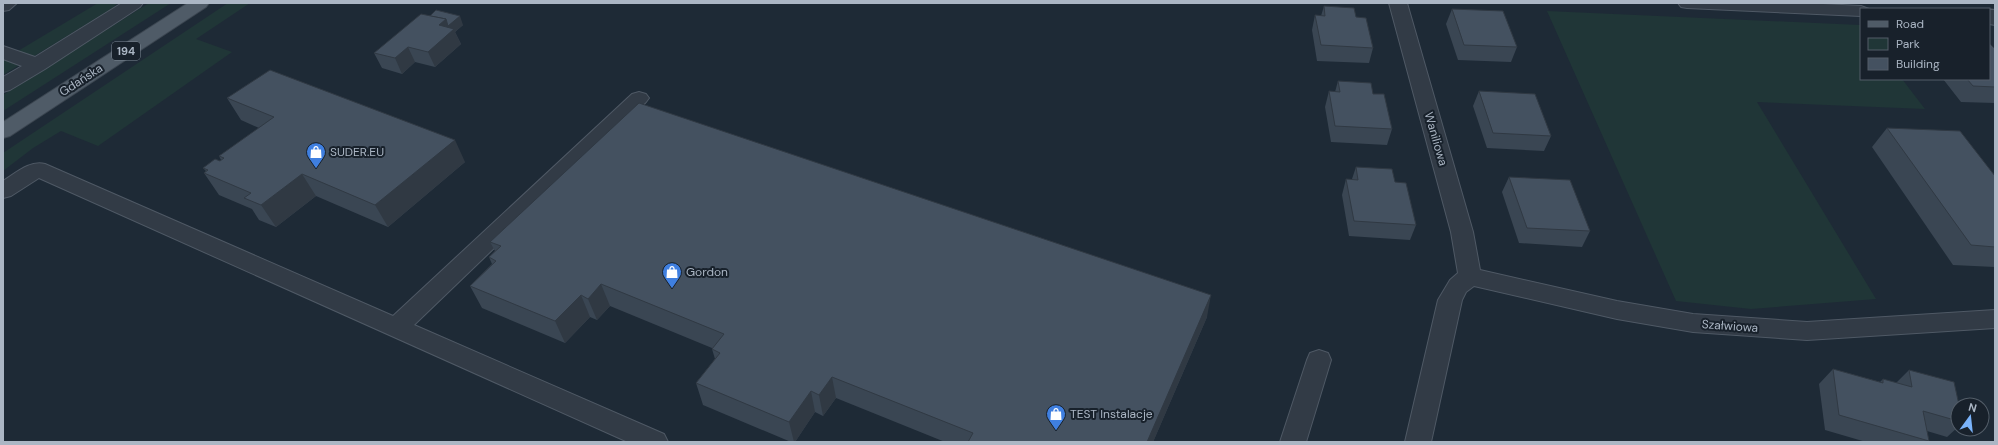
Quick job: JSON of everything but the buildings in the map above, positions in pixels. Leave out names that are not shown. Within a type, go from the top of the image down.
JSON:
[{"type":"main road","name":"Gdańska","points":[[3,131],[200,3]]},
{"type":"street","points":[[3,6],[8,3]]},
{"type":"street","points":[[3,86],[134,3]]},
{"type":"street","name":"Waniliowa","points":[[1398,3],[1462,232],[1470,276]]},
{"type":"street","points":[[1687,3],[1860,11]]},
{"type":"street","points":[[3,52],[38,65]]},
{"type":"street","points":[[396,328],[639,98]]},
{"type":"street","points":[[3,191],[38,169],[655,442]]},
{"type":"street","points":[[1418,442],[1450,300],[1458,286],[1470,276]]},
{"type":"street","name":"Szałwiowa","points":[[1470,276],[1617,310],[1693,323],[1806,331],[1995,319]]},
{"type":"street","points":[[1293,442],[1319,360]]},
{"type":"green space","points":[[98,3],[117,3],[113,8],[3,75],[3,60]]},
{"type":"green space","points":[[149,3],[171,3],[3,111],[3,95]]},
{"type":"green space","points":[[228,3],[250,3],[196,39],[232,52],[98,146],[61,131],[33,148],[3,171],[3,153]]},
{"type":"green space","points":[[1547,11],[1860,25],[1860,80],[1903,80],[1925,109],[1757,102],[1876,299],[1751,309],[1676,301]]},
{"type":"place","name":"SUDER.EU","points":[[316,169]]},
{"type":"place","name":"Gordon","points":[[672,289]]},
{"type":"place","name":"TEST Instalacje","points":[[1056,431]]}]
